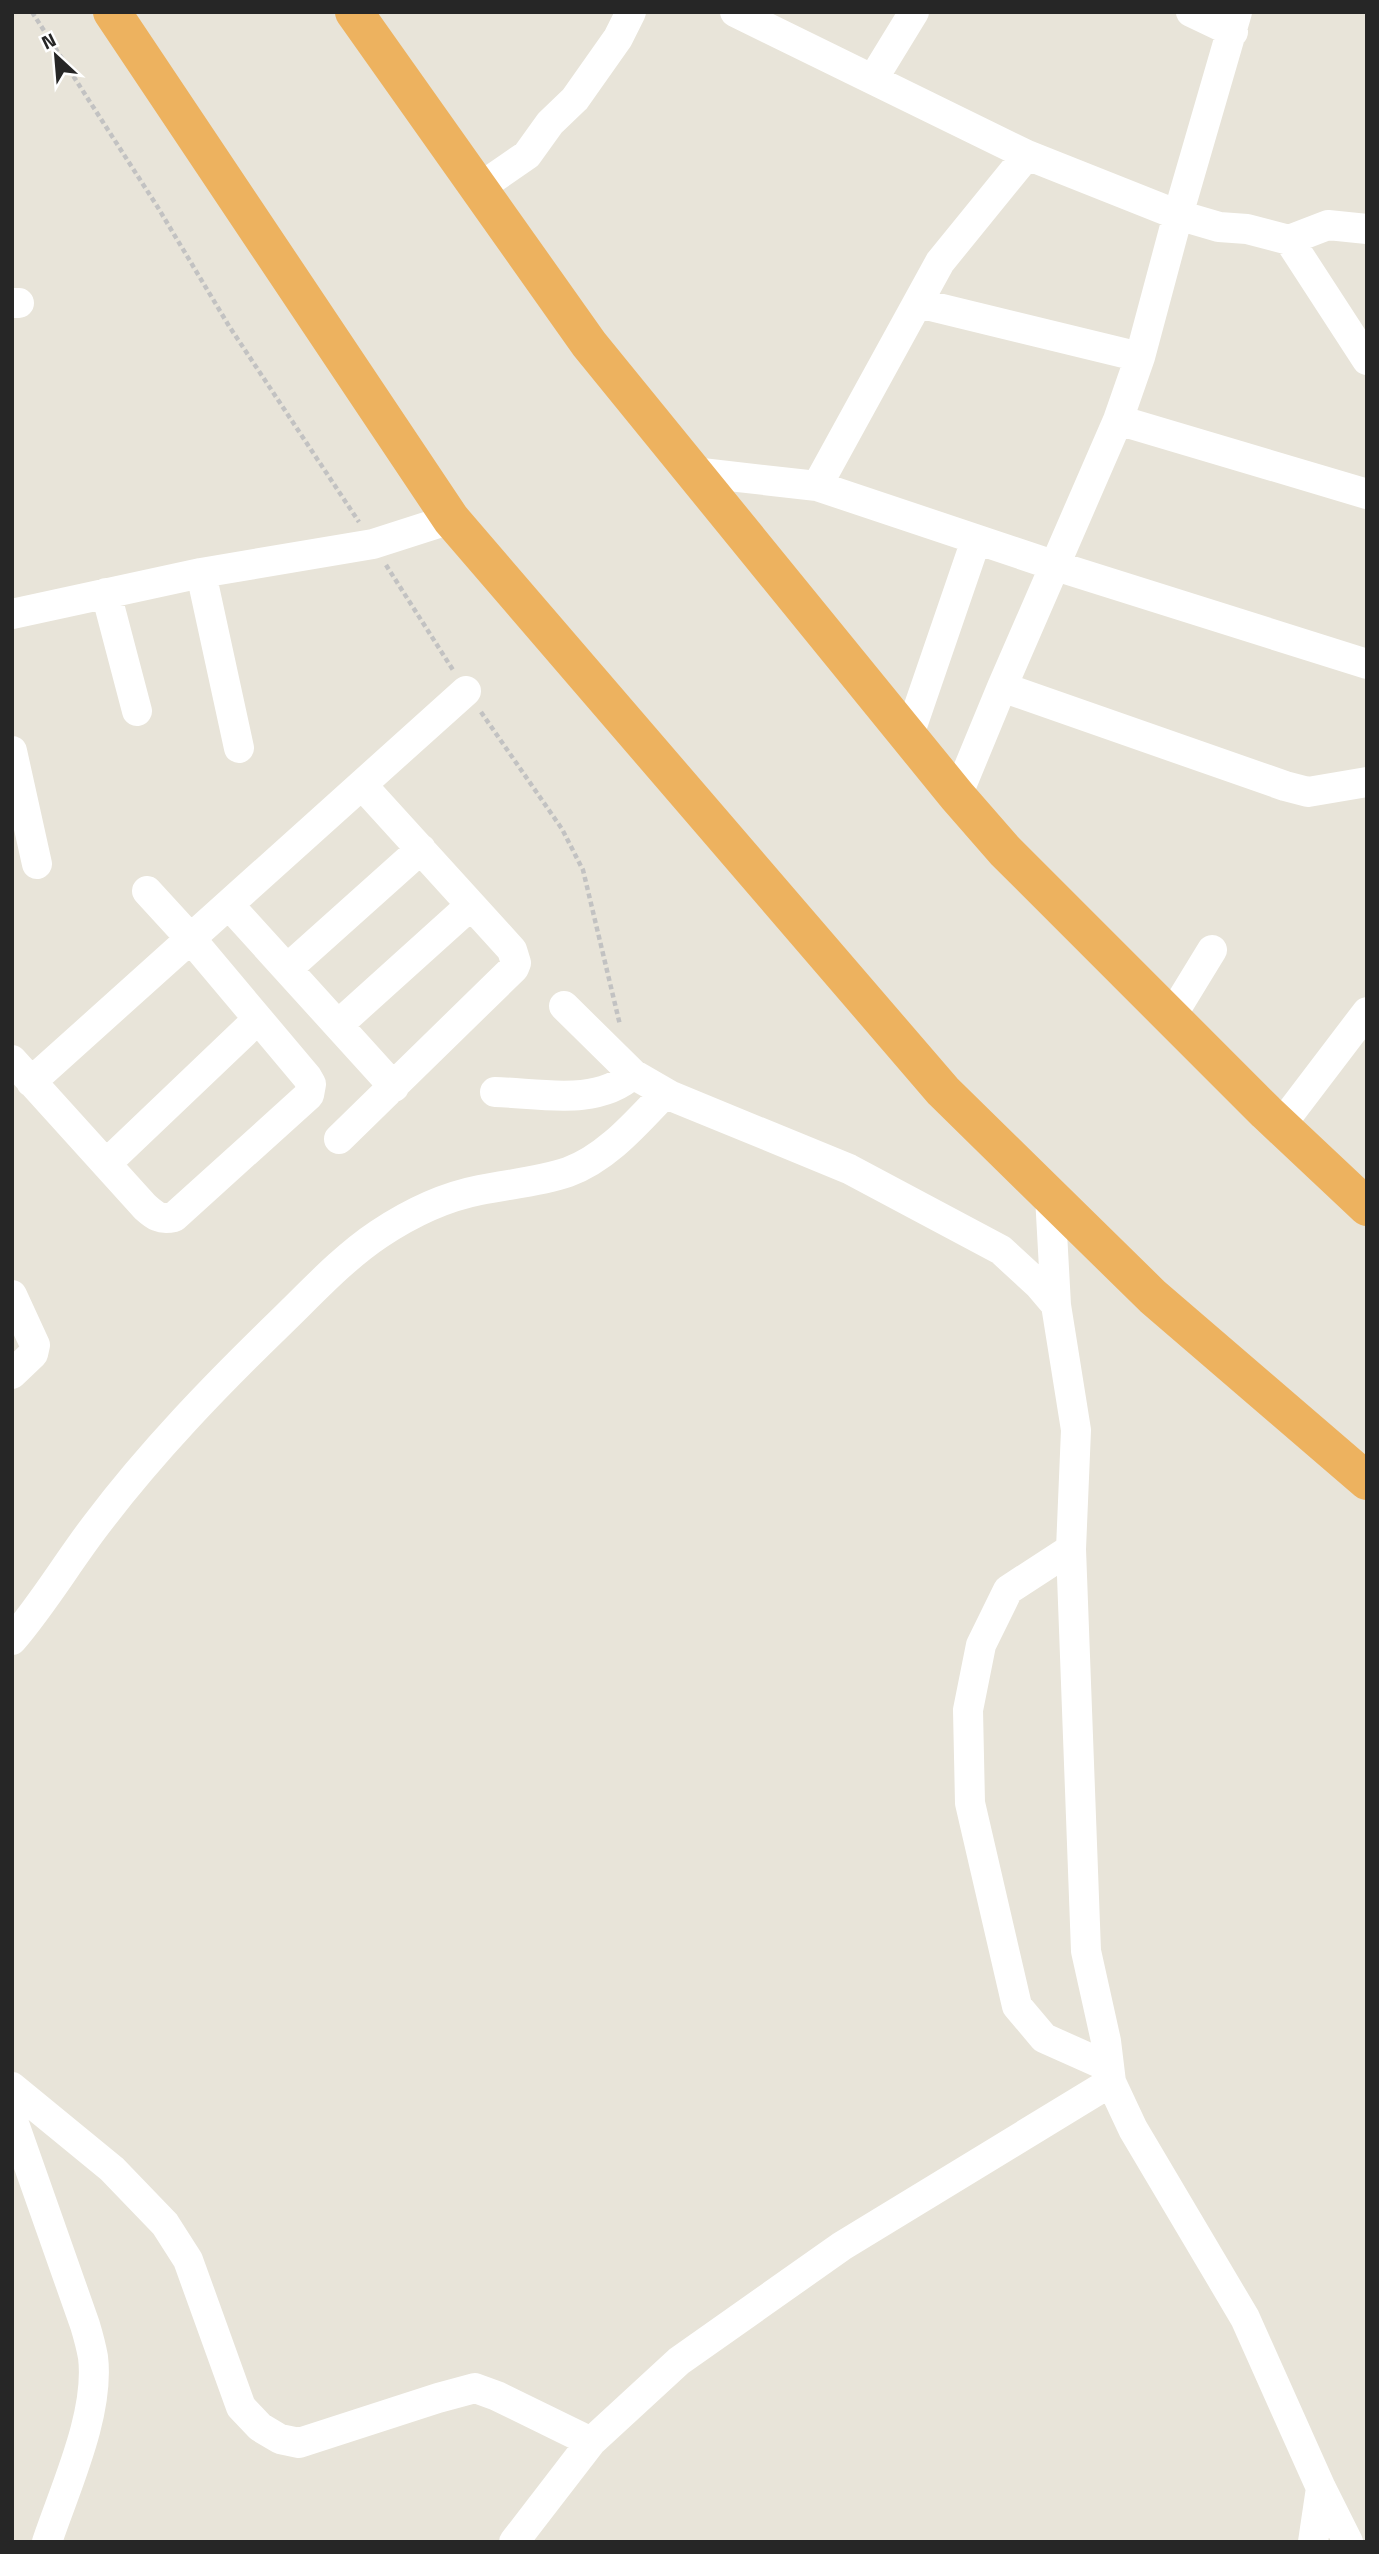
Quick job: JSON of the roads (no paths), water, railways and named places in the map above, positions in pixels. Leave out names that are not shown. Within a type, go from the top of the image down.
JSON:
[{"type":"highway","points":[[112,12],[451,519],[943,1091],[1153,1297],[1367,1481]]},
{"type":"highway","points":[[354,12],[589,344],[957,796],[1005,851],[1367,1207]]},
{"type":"street","points":[[479,188],[527,155],[550,123],[575,99],[618,38],[632,12]]},
{"type":"street","points":[[735,12],[1027,155],[1178,215],[1219,227],[1247,229],[1289,240],[1328,225],[1367,229]]},
{"type":"street","points":[[873,79],[914,12]]},
{"type":"street","points":[[957,796],[1118,420],[1140,357],[1178,215],[1235,22],[1191,12]]},
{"type":"street","points":[[817,486],[940,262],[1027,155]]},
{"type":"street","points":[[1289,240],[1367,360]]},
{"type":"street","points":[[918,303],[1140,357]]},
{"type":"street","points":[[1118,420],[1367,494]]},
{"type":"street","points":[[693,472],[817,486],[1056,566],[1367,664]]},
{"type":"street","points":[[12,614],[201,573],[373,544],[451,519]]},
{"type":"street","points":[[909,734],[976,540]]},
{"type":"street","points":[[201,573],[239,748]]},
{"type":"street","points":[[106,593],[137,711]]},
{"type":"street","points":[[1002,687],[1308,792],[1367,782]]},
{"type":"street","points":[[147,891],[191,939],[311,1084],[309,1095],[174,1217],[164,1219],[156,1216],[106,1164],[22,1071],[191,939],[466,691]]},
{"type":"street","points":[[12,751],[37,864]]},
{"type":"street","points":[[339,1139],[514,968],[516,963],[512,950],[362,785]]},
{"type":"street","points":[[287,969],[421,849]]},
{"type":"street","points":[[229,905],[394,1087]]},
{"type":"street","points":[[338,1025],[471,905]]},
{"type":"street","points":[[1171,1017],[1212,950]]},
{"type":"street","points":[[564,1006],[633,1074],[665,1093],[849,1169],[1001,1250],[1039,1285],[1056,1306]]},
{"type":"street","points":[[1281,1125],[1367,1012]]},
{"type":"street","points":[[106,1164],[258,1019]]},
{"type":"street","points":[[495,1092],[583,1095],[608,1090],[624,1083],[633,1074]]},
{"type":"street","points":[[12,1640],[33,1615],[96,1524],[196,1405],[346,1261],[376,1236],[412,1213],[477,1190],[532,1182],[570,1171],[608,1148],[633,1127],[665,1093]]},
{"type":"street","points":[[1050,1196],[1056,1306],[1076,1430],[1071,1549],[1086,1951],[1106,2041],[1110,2075],[1133,2129],[1245,2318],[1348,2542]]},
{"type":"street","points":[[12,1295],[35,1345],[33,1354],[12,1374]]},
{"type":"street","points":[[1071,1549],[1008,1590],[981,1645],[968,1710],[970,1803],[1017,2006],[1044,2038],[1110,2075]]},
{"type":"street","points":[[514,2542],[591,2442],[679,2361],[842,2246],[1110,2075]]},
{"type":"street","points":[[12,2087],[112,2169],[164,2224],[188,2260],[241,2407],[260,2427],[280,2439],[299,2443],[475,2388],[591,2442]]},
{"type":"street","points":[[12,2118],[85,2325],[93,2358],[91,2395],[82,2441],[47,2542]]},
{"type":"street","points":[[1312,2542],[1321,2488]]}]
